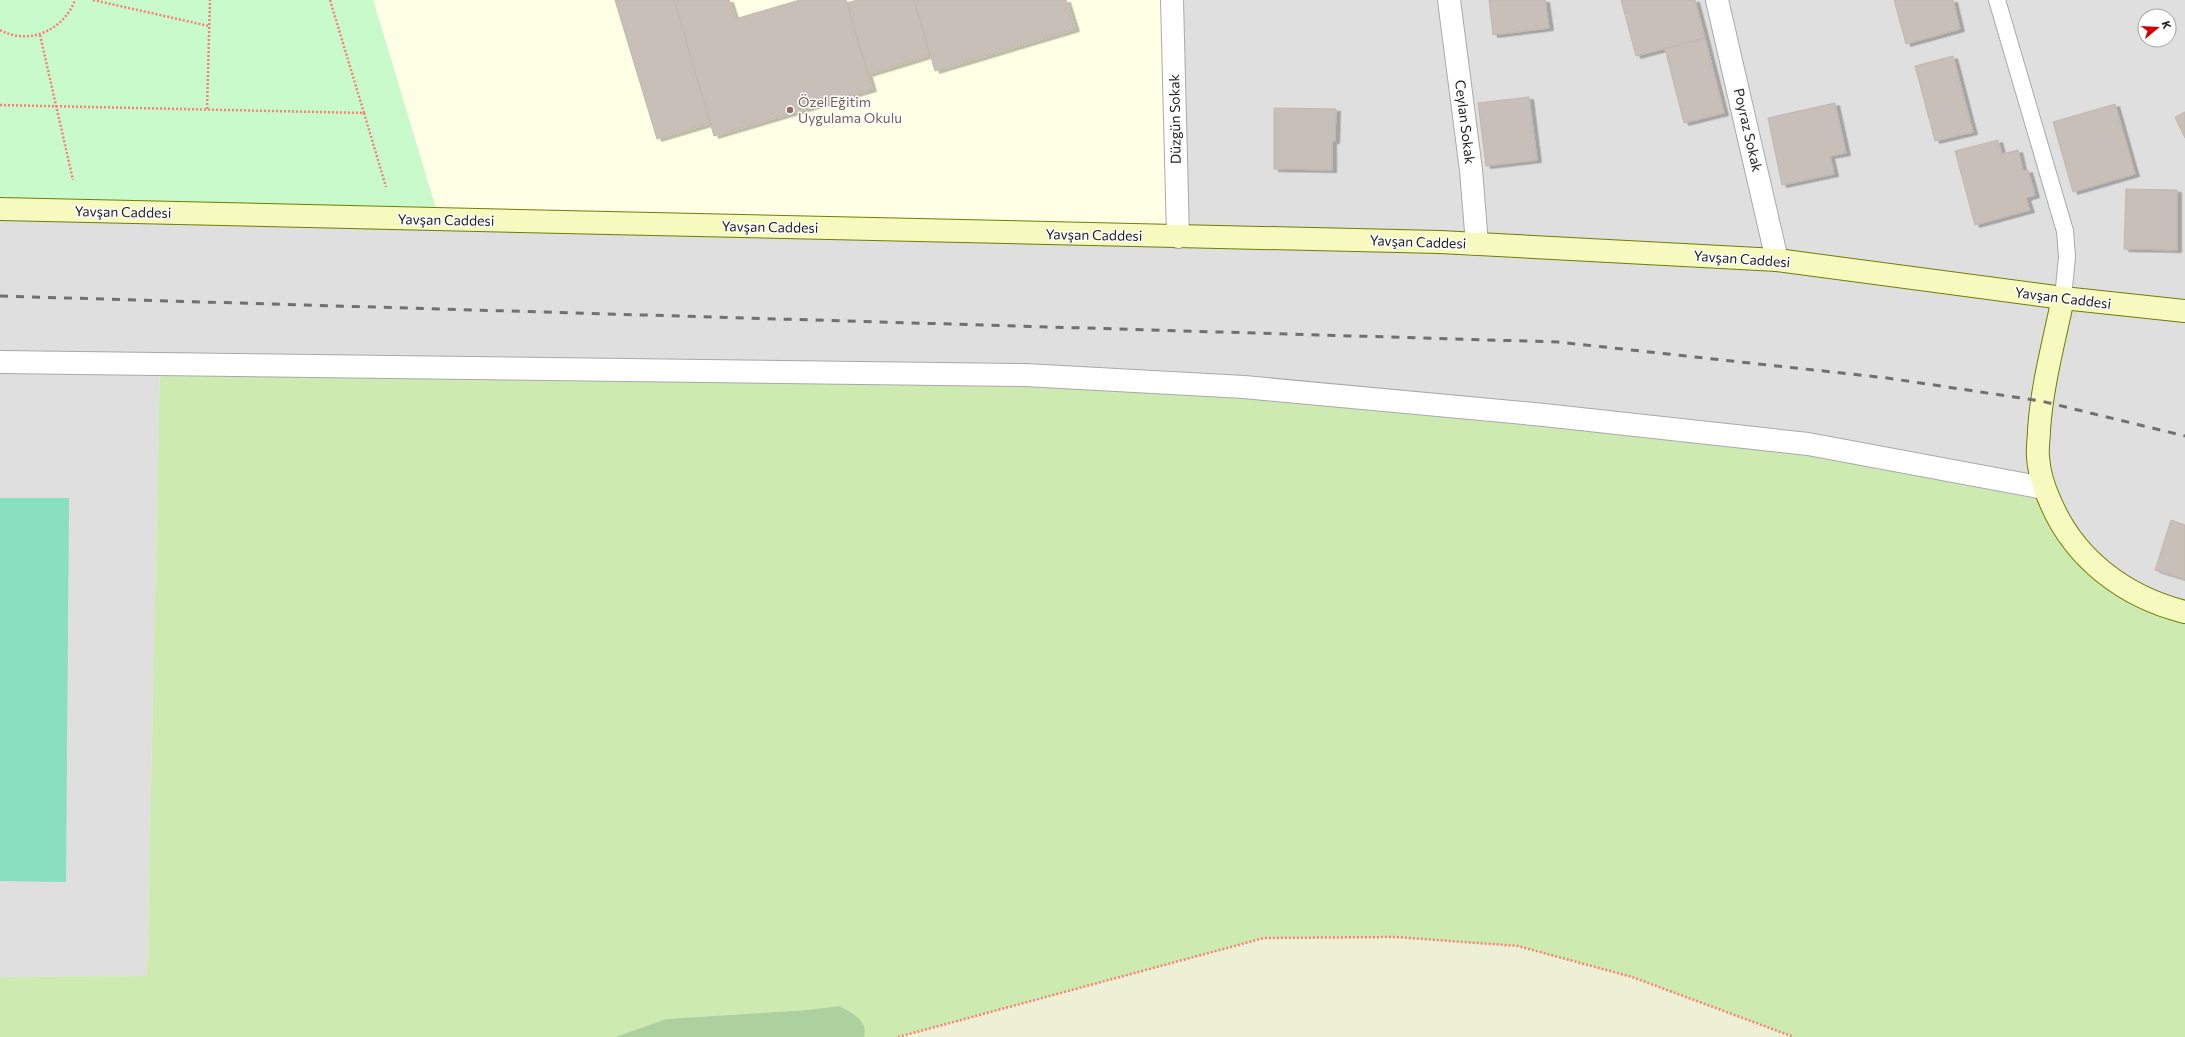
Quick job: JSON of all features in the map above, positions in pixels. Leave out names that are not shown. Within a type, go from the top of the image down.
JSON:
[{"type":"street","name":"Düzgün Sokak","points":[[1172,0],[1178,237]]},
{"type":"street","name":"Ceylan Sokak","points":[[1449,0],[1471,170],[1477,244]]},
{"type":"street","name":"Poyraz Sokak","points":[[1718,0],[1777,260]]},
{"type":"street","name":"Yavşan Caddesi","points":[[0,209],[1477,244],[1777,260],[2063,298],[2185,311]]},
{"type":"street","points":[[2063,298],[2041,401],[2038,457],[2044,488],[2066,534],[2086,558],[2108,578],[2135,594],[2162,606],[2185,612]]},
{"type":"street","points":[[0,362],[1025,375],[1244,387],[1544,415],[1808,444],[2044,488]]},
{"type":"lane","points":[[1997,0],[2065,231],[2067,257],[2063,298]]},
{"type":"path","points":[[0,30],[14,35],[27,37],[40,35],[59,24],[67,16],[75,0]]},
{"type":"path","points":[[93,0],[209,26]]},
{"type":"path","points":[[207,110],[210,0]]},
{"type":"path","points":[[330,0],[395,218]]},
{"type":"path","points":[[40,35],[80,211]]},
{"type":"path","points":[[0,104],[364,113]]},
{"type":"path","points":[[898,1037],[1264,938],[1396,937],[1518,946],[1632,978],[1794,1037]]},
{"type":"shaded area","points":[[0,0],[2185,0],[2185,612],[160,364],[147,976],[0,977]]},
{"type":"shaded area","name":"Özel Eğitim Uygulama Okulu","points":[[373,0],[1172,0],[1178,237],[439,219]]},
{"type":"shaded area","points":[[1396,937],[1518,946],[1632,977],[1794,1037],[898,1037],[1264,938]]},
{"type":"green space","points":[[0,0],[373,0],[439,219],[0,209]]},
{"type":"green space","points":[[160,364],[1025,375],[1544,415],[2044,488],[2086,558],[2185,612],[2185,1037],[1794,1037],[1632,977],[1518,946],[1396,937],[1264,938],[898,1037],[864,1037],[865,1033],[839,1006],[807,1010],[666,1019],[615,1037],[0,1037],[0,977],[147,976]]},
{"type":"green space","points":[[0,498],[69,498],[66,882],[0,881]]},
{"type":"green space","points":[[839,1006],[854,1014],[858,1018],[864,1026],[864,1037],[615,1037],[666,1019],[807,1010]]},
{"type":"building","points":[[615,0],[674,0],[711,123],[657,139]]},
{"type":"building","points":[[674,0],[729,0],[735,19],[800,0],[846,0],[872,89],[714,136]]},
{"type":"building","points":[[857,0],[914,0],[930,55],[868,74],[847,3]]},
{"type":"building","points":[[914,0],[1066,0],[1075,29],[935,71]]},
{"type":"building","points":[[1489,0],[1545,0],[1549,28],[1493,35]]},
{"type":"building","points":[[1621,0],[1695,0],[1705,38],[1636,56]]},
{"type":"building","points":[[1894,0],[1953,0],[1960,29],[1906,44]]},
{"type":"building","points":[[1705,38],[1724,113],[1684,123],[1665,49]]},
{"type":"building","points":[[1953,56],[1973,132],[1935,141],[1915,66]]},
{"type":"building","points":[[1529,97],[1537,160],[1486,166],[1478,103]]},
{"type":"building","points":[[1835,103],[1846,153],[1830,156],[1834,174],[1782,185],[1768,118]]},
{"type":"building","points":[[2115,104],[2135,174],[2073,192],[2053,122]]},
{"type":"building","points":[[1274,108],[1336,109],[1335,141],[1332,141],[1332,170],[1274,169]]},
{"type":"building","points":[[2185,112],[2185,138],[2175,117]]},
{"type":"building","points":[[1998,140],[2002,154],[2018,150],[2023,171],[2028,170],[2035,195],[2026,198],[2030,210],[1975,225],[1955,151]]},
{"type":"building","points":[[2126,189],[2177,190],[2177,250],[2124,249]]},
{"type":"building","points":[[2171,520],[2185,525],[2185,579],[2155,570]]},
{"type":"railway","points":[[0,296],[1558,342],[1887,378],[2041,401],[2185,436]]},
{"type":"place","name":"Özel Eğitim Uygulama Okulu","points":[[790,110]]}]
